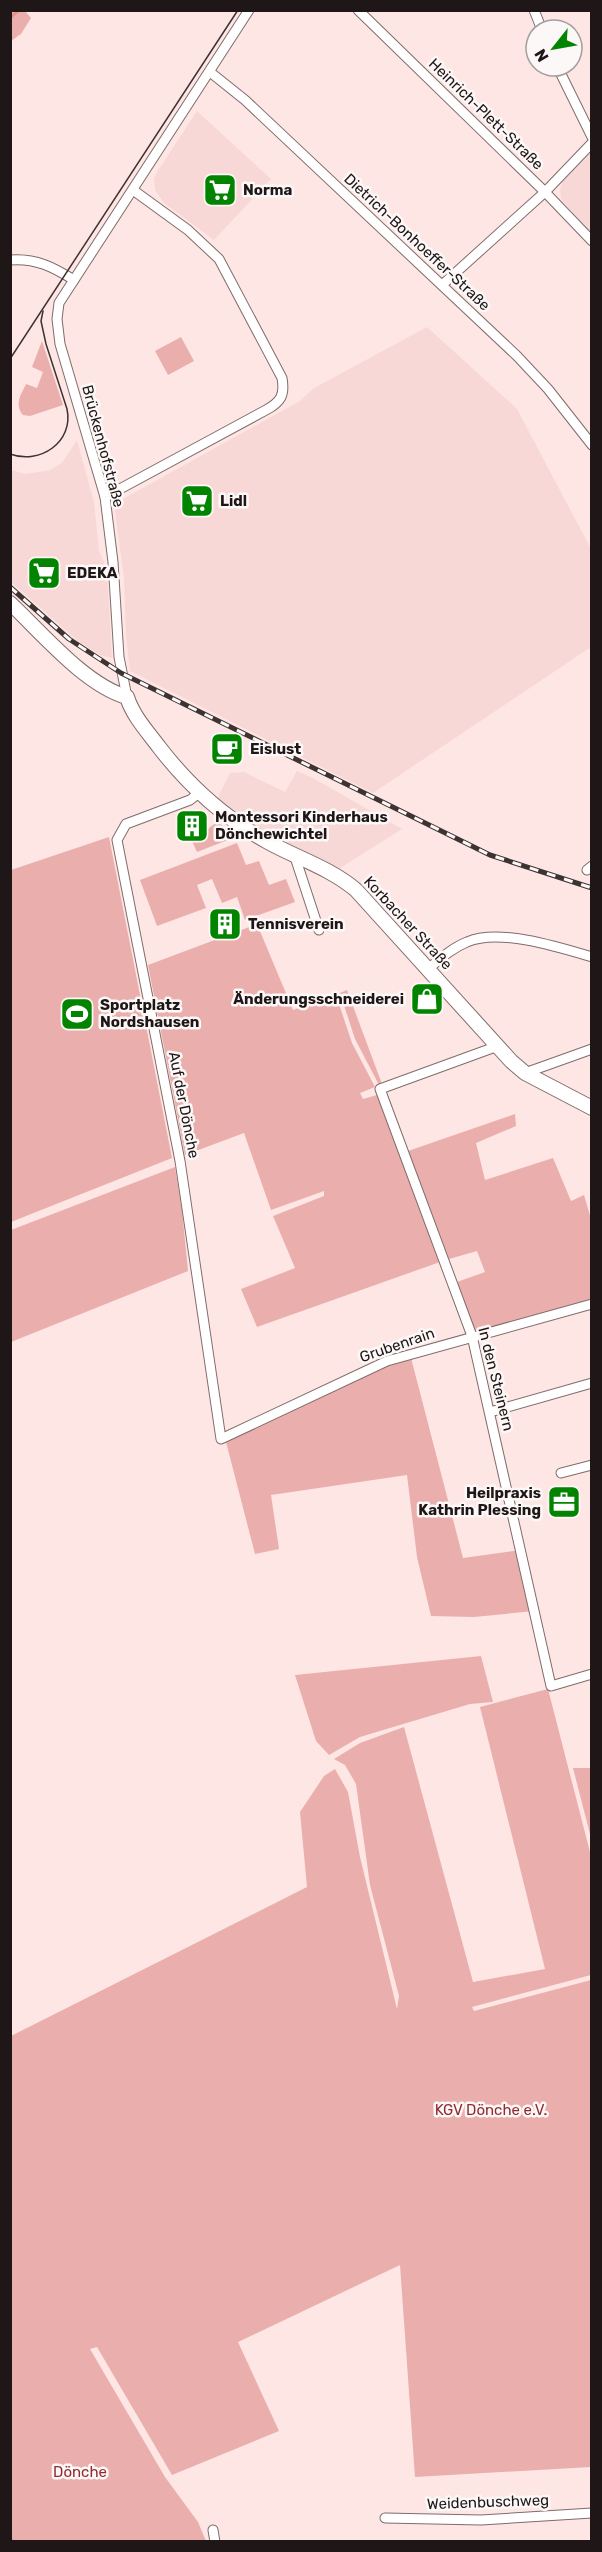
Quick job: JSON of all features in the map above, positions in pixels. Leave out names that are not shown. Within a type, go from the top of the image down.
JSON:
[{"type":"street","name":"Brückenhofstraße","points":[[127,697],[119,657],[113,562],[105,497],[60,344],[57,319],[59,303],[249,10]]},
{"type":"street","name":"Heinrich-Plett-Straße","points":[[358,10],[545,192],[591,241]]},
{"type":"street","name":"Dietrich-Bonhoeffer-Straße","points":[[210,72],[245,100],[442,285],[548,389],[591,445]]},
{"type":"street","points":[[563,78],[591,137]]},
{"type":"street","points":[[442,285],[545,192],[591,143]]},
{"type":"street","points":[[105,497],[261,413],[280,401],[284,392],[282,378],[219,259],[188,230],[133,190]]},
{"type":"street","points":[[10,260],[31,259],[46,263],[74,279]]},
{"type":"street","points":[[10,603],[90,678],[104,689],[127,697]]},
{"type":"street","name":"Korbacher Straße","points":[[127,697],[132,711],[168,758],[200,793],[239,825],[342,878],[356,890],[525,1073],[591,1108]]},
{"type":"street","name":"Auf der Dönche","points":[[200,793],[190,800],[126,825],[117,840],[180,1161],[221,1439]]},
{"type":"street","points":[[294,854],[319,930]]},
{"type":"street","points":[[428,969],[446,954],[467,942],[487,937],[527,941],[591,957]]},
{"type":"street","name":"In den Steinern","points":[[498,1046],[380,1089],[472,1336],[551,1686],[591,1674]]},
{"type":"street","points":[[525,1073],[591,1049]]},
{"type":"street","name":"Grubenrain","points":[[221,1439],[387,1361],[591,1304]]},
{"type":"street","points":[[490,1412],[591,1383]]},
{"type":"street","points":[[561,1473],[591,1465]]},
{"type":"street","name":"Weidenbuschweg","points":[[385,2518],[481,2520],[591,2513]]},
{"type":"street","points":[[213,2530],[214,2541]]},
{"type":"shaded area","points":[[197,111],[271,179],[214,240],[164,203],[155,190],[154,179],[157,172]]},
{"type":"shaded area","points":[[591,153],[591,233],[561,199],[560,189],[563,180]]},
{"type":"shaded area","points":[[427,327],[517,409],[591,549],[591,647],[373,793],[130,671],[124,578],[114,504],[300,401],[314,388]]},
{"type":"shaded area","points":[[77,440],[94,502],[99,551],[107,569],[112,658],[100,655],[79,642],[11,582],[11,470],[26,474],[50,470],[62,463]]},
{"type":"shaded area","points":[[297,771],[402,829],[337,870],[282,842],[217,799],[230,773],[244,772],[285,792]]},
{"type":"green space","points":[[11,11],[25,11],[31,18],[21,34],[11,41]]},
{"type":"green space","points":[[181,337],[194,361],[168,375],[155,351]]},
{"type":"green space","points":[[42,341],[63,405],[30,416],[23,415],[19,407],[22,392],[26,384],[37,388],[43,372],[32,367]]},
{"type":"green space","points":[[217,822],[238,836],[197,852],[192,841]]},
{"type":"green space","name":"Sportplatz Nordshausen","points":[[109,837],[172,1158],[11,1222],[11,870]]},
{"type":"green space","points":[[237,843],[246,865],[259,861],[269,885],[286,879],[295,902],[245,920],[237,897],[222,903],[212,879],[197,885],[206,908],[157,926],[140,880]]},
{"type":"green space","points":[[257,924],[293,1010],[336,995],[352,1043],[375,1087],[360,1093],[363,1099],[377,1095],[440,1262],[257,1327],[241,1289],[295,1268],[273,1216],[324,1196],[324,1191],[271,1210],[244,1133],[185,1155],[148,965]]},
{"type":"green space","points":[[347,990],[382,1084],[379,1085],[355,1039],[340,993]]},
{"type":"green space","points":[[515,1114],[516,1126],[476,1143],[485,1180],[553,1158],[571,1201],[584,1195],[591,1219],[591,1304],[472,1336],[457,1282],[485,1272],[477,1251],[449,1259],[408,1151]]},
{"type":"green space","points":[[175,1167],[188,1271],[11,1342],[11,1230]]},
{"type":"green space","points":[[410,1354],[463,1558],[521,1550],[534,1611],[474,1617],[431,1616],[417,1557],[407,1475],[271,1495],[279,1549],[255,1554],[226,1442]]},
{"type":"green space","points":[[481,1656],[493,1702],[470,1704],[360,1737],[329,1755],[316,1741],[295,1675]]},
{"type":"green space","points":[[548,1689],[591,1856],[591,1975],[472,2007],[474,2011],[591,1980],[591,2467],[415,2477],[400,2265],[238,2342],[279,2431],[172,2475],[97,2347],[90,2349],[165,2477],[198,2522],[206,2541],[11,2541],[11,2036],[307,1887],[300,1812],[324,1776],[335,1769],[348,1792],[360,1857],[397,2009],[399,1996],[370,1885],[356,1784],[345,1765],[334,1759],[360,1743],[404,1727],[473,1982],[545,1969],[480,1707]]},
{"type":"green space","points":[[573,1768],[591,1768],[591,1838]]},
{"type":"waterway","points":[[10,18],[19,10]]},
{"type":"waterway","points":[[10,2536],[12,2542]]},
{"type":"tram line","points":[[10,359],[238,10]]},
{"type":"tram line","points":[[10,454],[21,457],[33,456],[52,448],[60,441],[68,421],[67,409],[46,344],[41,321],[43,311]]},
{"type":"railway","points":[[10,587],[69,639],[121,673],[490,855],[592,888]]},
{"type":"place","name":"Norma","points":[[220,190]]},
{"type":"place","name":"Lidl","points":[[197,501]]},
{"type":"place","name":"EDEKA","points":[[44,573]]},
{"type":"place","name":"Eislust","points":[[227,749]]},
{"type":"place","name":"Montessori Kinderhaus Dönchewichtel","points":[[192,826]]},
{"type":"place","name":"Tennisverein","points":[[225,924]]},
{"type":"place","name":"Änderungsschneiderei","points":[[427,999]]},
{"type":"place","name":"Sportplatz Nordshausen","points":[[77,1014]]},
{"type":"place","name":"Heilpraxis Kathrin Plessing","points":[[564,1502]]},
{"type":"park label","name":"KGV Dönche e.V.","points":[[491,2110]]},
{"type":"park label","name":"Dönche","points":[[80,2472]]}]
